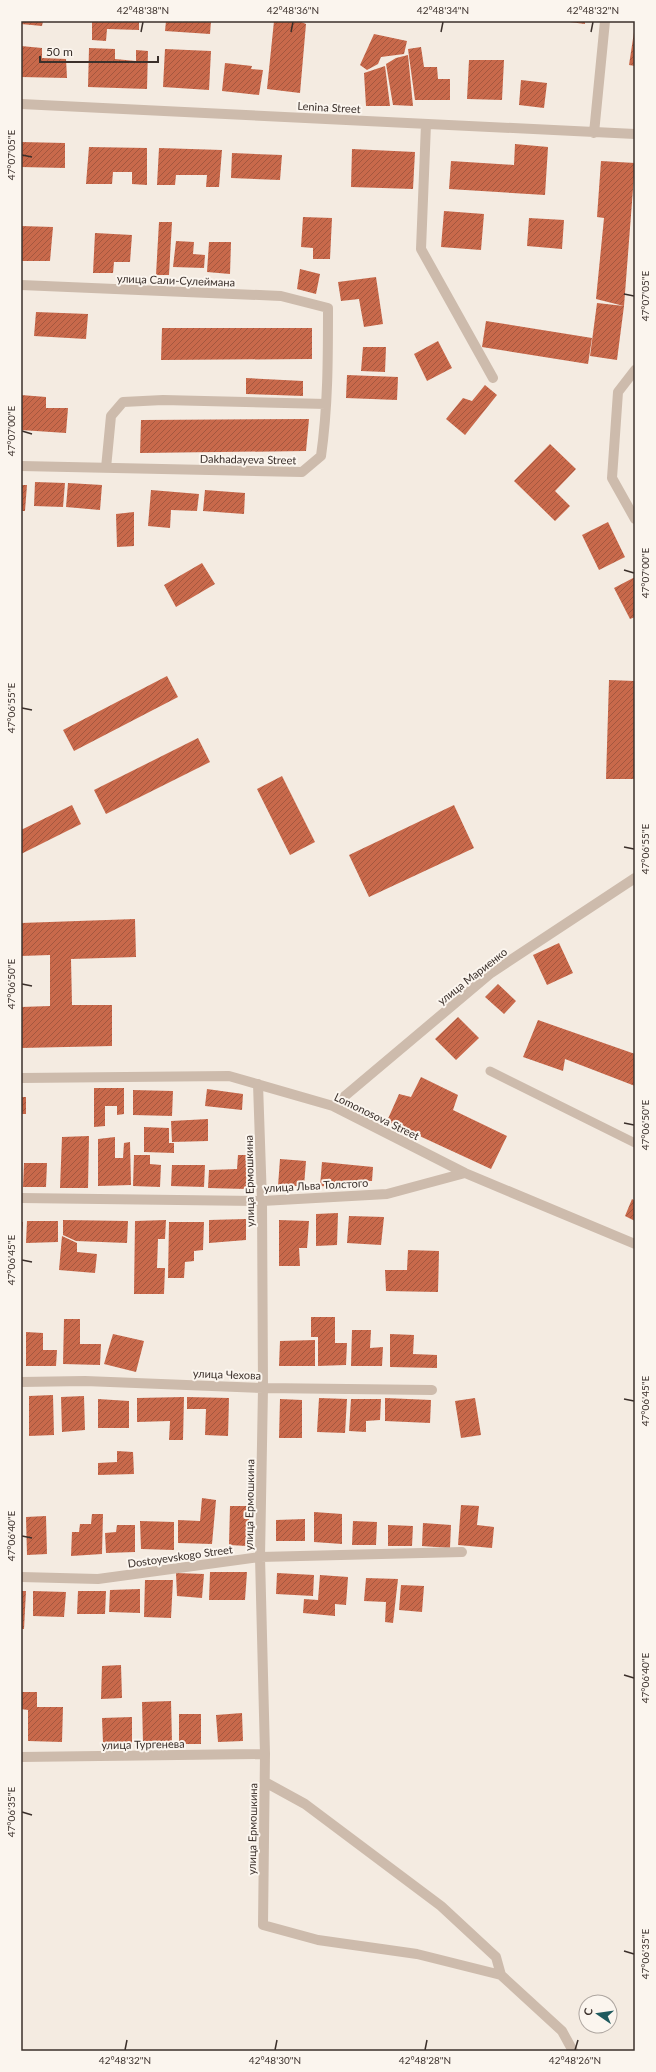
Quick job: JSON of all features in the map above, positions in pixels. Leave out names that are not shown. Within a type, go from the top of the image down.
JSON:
[{"type":"street","points":[[594,133],[605,21]]},
{"type":"street","name":"Lenina Street","points":[[21,104],[635,134]]},
{"type":"street","points":[[426,124],[420,249],[493,378]]},
{"type":"street","name":"улица Сали-Сулеймана","points":[[21,285],[281,296],[328,308]]},
{"type":"street","name":"Dakhadayeva Street","points":[[21,466],[302,472],[321,456],[326,404],[328,308]]},
{"type":"street","points":[[635,370],[618,392],[612,478],[635,519]]},
{"type":"street","points":[[106,468],[111,416],[123,402],[163,400],[326,404]]},
{"type":"street","name":"улица Мариенко","points":[[333,1106],[491,973],[635,878]]},
{"type":"street","name":"Lomonosova Street","points":[[21,1078],[229,1076],[333,1106],[465,1173],[635,1244]]},
{"type":"street","name":"улица Ермошкина","points":[[258,1084],[262,1201],[263,1388],[260,1557],[265,1754],[263,1925],[318,1940],[416,1954],[501,1975]]},
{"type":"street","name":"улица Льва Толстого","points":[[21,1198],[262,1201],[387,1194],[465,1173]]},
{"type":"street","name":"улица Чехова","points":[[21,1382],[85,1381],[263,1388],[432,1390]]},
{"type":"street","name":"Dostoyevskogo Street","points":[[21,1576],[98,1579],[260,1557],[462,1552]]},
{"type":"street","name":"улица Тургенева","points":[[21,1757],[265,1754]]},
{"type":"street","points":[[265,1782],[305,1804],[441,1906],[496,1957],[501,1975],[562,2031],[573,2051]]},
{"type":"lane","points":[[490,1071],[635,1143]]},
{"type":"building","points":[[21,21],[43,21],[42,26],[21,24]]},
{"type":"building","points":[[92,21],[139,21],[139,30],[107,29],[106,41],[92,40]]},
{"type":"building","points":[[166,21],[211,21],[210,34],[165,31]]},
{"type":"building","points":[[274,21],[299,21],[306,24],[300,93],[267,89]]},
{"type":"building","points":[[562,21],[585,21],[585,24]]},
{"type":"building","points":[[635,32],[635,66],[629,65]]},
{"type":"building","points":[[374,34],[407,41],[404,54],[381,57],[378,64],[367,70],[360,65]]},
{"type":"building","points":[[21,46],[42,48],[42,58],[66,59],[67,78],[21,77]]},
{"type":"building","points":[[421,47],[424,67],[437,67],[438,79],[450,79],[450,100],[415,100],[408,49]]},
{"type":"building","points":[[89,48],[115,49],[115,59],[136,61],[136,50],[148,51],[147,89],[88,87]]},
{"type":"building","points":[[165,49],[211,51],[209,90],[163,87]]},
{"type":"building","points":[[408,55],[413,106],[393,105],[386,64],[396,58]]},
{"type":"building","points":[[469,60],[504,60],[502,100],[467,99]]},
{"type":"building","points":[[225,63],[252,66],[251,69],[263,70],[259,95],[222,91]]},
{"type":"building","points":[[385,66],[390,106],[366,106],[364,73]]},
{"type":"building","points":[[521,80],[547,83],[544,108],[519,105]]},
{"type":"building","points":[[21,142],[65,143],[65,168],[21,167]]},
{"type":"building","points":[[515,144],[548,147],[545,195],[449,189],[451,161],[514,165]]},
{"type":"building","points":[[89,147],[147,148],[147,185],[132,184],[132,172],[113,172],[112,184],[86,184]]},
{"type":"building","points":[[159,148],[222,150],[219,187],[206,187],[207,175],[176,175],[175,185],[157,185]]},
{"type":"building","points":[[352,149],[415,152],[413,189],[351,187]]},
{"type":"building","points":[[232,153],[282,155],[280,180],[231,178]]},
{"type":"building","points":[[601,161],[635,163],[624,306],[596,299],[604,218],[597,217]]},
{"type":"building","points":[[444,211],[484,214],[481,250],[441,247]]},
{"type":"building","points":[[303,217],[332,218],[330,259],[313,259],[313,248],[301,247]]},
{"type":"building","points":[[529,218],[564,220],[562,249],[527,246]]},
{"type":"building","points":[[159,222],[172,222],[169,275],[156,275]]},
{"type":"building","points":[[21,226],[53,227],[50,261],[21,261]]},
{"type":"building","points":[[95,233],[132,235],[130,262],[114,262],[113,273],[93,273]]},
{"type":"building","points":[[176,241],[194,242],[193,254],[205,255],[204,268],[173,267]]},
{"type":"building","points":[[209,242],[231,242],[230,274],[207,272]]},
{"type":"building","points":[[300,269],[320,274],[316,294],[297,289]]},
{"type":"building","points":[[376,277],[383,324],[364,327],[359,299],[341,301],[338,282]]},
{"type":"building","points":[[597,303],[624,306],[617,360],[590,356]]},
{"type":"building","points":[[36,312],[88,314],[86,339],[34,336]]},
{"type":"building","points":[[486,321],[592,338],[588,364],[482,347]]},
{"type":"building","points":[[162,328],[312,328],[312,359],[161,360]]},
{"type":"building","points":[[438,341],[452,368],[427,381],[414,354]]},
{"type":"building","points":[[363,347],[386,347],[385,372],[361,371]]},
{"type":"building","points":[[347,375],[398,377],[397,400],[346,398]]},
{"type":"building","points":[[246,378],[303,381],[303,396],[246,394]]},
{"type":"building","points":[[485,385],[497,395],[465,435],[446,419],[463,398],[472,401]]},
{"type":"building","points":[[21,395],[46,397],[46,408],[68,408],[66,433],[21,430]]},
{"type":"building","points":[[309,419],[306,451],[140,453],[141,420]]},
{"type":"building","points":[[550,444],[576,469],[555,491],[570,506],[555,521],[514,481]]},
{"type":"building","points":[[35,482],[65,483],[63,507],[34,506]]},
{"type":"building","points":[[68,483],[102,485],[100,510],[66,507]]},
{"type":"building","points":[[21,485],[27,485],[25,511],[21,511]]},
{"type":"building","points":[[151,490],[199,494],[197,511],[171,510],[170,528],[148,526]]},
{"type":"building","points":[[205,490],[245,493],[244,514],[203,511]]},
{"type":"building","points":[[134,512],[134,546],[117,547],[116,514]]},
{"type":"building","points":[[608,522],[625,557],[599,570],[582,535]]},
{"type":"building","points":[[202,563],[215,584],[176,607],[164,585]]},
{"type":"building","points":[[635,577],[635,617],[630,619],[614,588]]},
{"type":"building","points":[[167,676],[178,697],[74,751],[63,730]]},
{"type":"building","points":[[609,680],[635,681],[635,779],[606,779]]},
{"type":"building","points":[[198,738],[210,762],[106,814],[94,790]]},
{"type":"building","points":[[282,776],[315,842],[290,855],[257,789]]},
{"type":"building","points":[[72,805],[81,824],[21,854],[21,830]]},
{"type":"building","points":[[454,805],[474,848],[369,897],[349,855]]},
{"type":"building","points":[[135,919],[136,957],[71,959],[72,1005],[112,1005],[112,1046],[21,1048],[21,1007],[50,1006],[50,955],[21,956],[21,923]]},
{"type":"building","points":[[559,943],[573,973],[547,985],[533,955]]},
{"type":"building","points":[[498,984],[516,1001],[504,1014],[485,997]]},
{"type":"building","points":[[458,1017],[479,1038],[456,1060],[435,1039]]},
{"type":"building","points":[[538,1020],[635,1054],[635,1086],[565,1059],[563,1071],[523,1057]]},
{"type":"building","points":[[421,1077],[458,1095],[453,1110],[507,1136],[491,1169],[387,1121],[399,1094],[411,1097]]},
{"type":"building","points":[[94,1088],[124,1088],[124,1114],[117,1115],[117,1106],[105,1106],[105,1126],[94,1127]]},
{"type":"building","points":[[207,1089],[243,1094],[242,1110],[205,1106]]},
{"type":"building","points":[[133,1090],[173,1091],[172,1116],[133,1115]]},
{"type":"building","points":[[21,1097],[26,1097],[26,1114],[21,1114]]},
{"type":"building","points":[[208,1119],[208,1141],[172,1142],[171,1121]]},
{"type":"building","points":[[144,1127],[169,1128],[169,1143],[174,1143],[174,1153],[144,1152]]},
{"type":"building","points":[[89,1136],[88,1188],[60,1188],[62,1137]]},
{"type":"building","points":[[115,1137],[115,1158],[123,1158],[124,1143],[130,1142],[131,1185],[98,1186],[98,1139]]},
{"type":"building","points":[[134,1155],[150,1155],[150,1164],[161,1165],[160,1187],[133,1186]]},
{"type":"building","points":[[238,1155],[247,1155],[246,1189],[208,1188],[209,1170],[237,1169]]},
{"type":"building","points":[[280,1159],[306,1161],[304,1186],[278,1186]]},
{"type":"building","points":[[322,1162],[373,1167],[372,1181],[361,1181],[360,1188],[320,1186]]},
{"type":"building","points":[[24,1163],[47,1163],[46,1187],[23,1187]]},
{"type":"building","points":[[172,1165],[205,1165],[204,1187],[171,1186]]},
{"type":"building","points":[[632,1199],[635,1201],[635,1221],[625,1216]]},
{"type":"building","points":[[338,1213],[337,1245],[316,1246],[316,1214]]},
{"type":"building","points":[[349,1216],[384,1217],[381,1245],[347,1243]]},
{"type":"building","points":[[246,1219],[246,1240],[209,1243],[209,1220]]},
{"type":"building","points":[[63,1220],[128,1221],[127,1243],[76,1241],[63,1235]]},
{"type":"building","points":[[166,1220],[165,1239],[158,1239],[157,1268],[165,1268],[164,1294],[134,1294],[135,1221]]},
{"type":"building","points":[[279,1220],[309,1221],[307,1248],[299,1248],[300,1266],[279,1266]]},
{"type":"building","points":[[27,1221],[58,1221],[58,1242],[26,1243]]},
{"type":"building","points":[[21,1222],[23,1222],[21,1243]]},
{"type":"building","points":[[169,1222],[204,1222],[203,1250],[194,1251],[194,1261],[185,1262],[184,1278],[168,1278]]},
{"type":"building","points":[[62,1236],[77,1243],[77,1252],[97,1254],[95,1273],[59,1270]]},
{"type":"building","points":[[408,1250],[439,1251],[438,1292],[386,1291],[385,1270],[407,1270]]},
{"type":"building","points":[[311,1317],[335,1317],[335,1343],[347,1343],[346,1365],[318,1366],[318,1337],[311,1337]]},
{"type":"building","points":[[64,1319],[80,1319],[80,1344],[101,1344],[100,1365],[63,1364]]},
{"type":"building","points":[[352,1330],[371,1330],[370,1348],[383,1347],[382,1366],[351,1366]]},
{"type":"building","points":[[26,1332],[43,1333],[43,1350],[57,1350],[56,1366],[26,1366]]},
{"type":"building","points":[[113,1334],[144,1341],[136,1372],[104,1364]]},
{"type":"building","points":[[390,1334],[414,1335],[413,1354],[437,1355],[437,1368],[390,1367]]},
{"type":"building","points":[[315,1340],[315,1366],[279,1366],[280,1341]]},
{"type":"building","points":[[53,1395],[54,1435],[29,1436],[29,1396]]},
{"type":"building","points":[[84,1396],[85,1430],[62,1432],[61,1397]]},
{"type":"building","points":[[184,1397],[183,1440],[169,1440],[170,1421],[137,1422],[137,1398]]},
{"type":"building","points":[[187,1397],[229,1398],[228,1436],[205,1435],[206,1409],[187,1409]]},
{"type":"building","points":[[319,1398],[347,1399],[345,1433],[317,1432]]},
{"type":"building","points":[[385,1398],[431,1400],[430,1423],[385,1421]]},
{"type":"building","points":[[475,1398],[481,1435],[461,1438],[455,1401]]},
{"type":"building","points":[[98,1399],[129,1401],[129,1428],[98,1428]]},
{"type":"building","points":[[280,1399],[302,1400],[302,1438],[279,1438]]},
{"type":"building","points":[[351,1399],[381,1399],[380,1420],[366,1421],[366,1432],[349,1431]]},
{"type":"building","points":[[117,1451],[133,1452],[134,1474],[98,1475],[98,1463],[117,1462]]},
{"type":"building","points":[[202,1498],[216,1500],[212,1544],[178,1543],[178,1520],[200,1521]]},
{"type":"building","points":[[461,1505],[479,1506],[477,1525],[494,1527],[492,1548],[458,1545]]},
{"type":"building","points":[[230,1506],[250,1506],[247,1546],[229,1545]]},
{"type":"building","points":[[314,1512],[342,1514],[342,1544],[314,1542]]},
{"type":"building","points":[[92,1514],[103,1514],[102,1554],[71,1556],[72,1532],[79,1532],[80,1524],[91,1524]]},
{"type":"building","points":[[46,1516],[47,1554],[27,1555],[26,1517]]},
{"type":"building","points":[[305,1519],[305,1541],[276,1541],[276,1520]]},
{"type":"building","points":[[140,1521],[174,1522],[174,1550],[141,1549]]},
{"type":"building","points":[[353,1521],[377,1522],[376,1545],[352,1545]]},
{"type":"building","points":[[423,1523],[451,1525],[450,1548],[422,1546]]},
{"type":"building","points":[[117,1525],[135,1525],[135,1552],[106,1553],[105,1533],[116,1532]]},
{"type":"building","points":[[388,1525],[413,1526],[412,1546],[388,1546]]},
{"type":"building","points":[[210,1572],[247,1572],[245,1600],[209,1600]]},
{"type":"building","points":[[176,1573],[204,1574],[202,1598],[177,1596]]},
{"type":"building","points":[[277,1573],[314,1575],[313,1596],[276,1594]]},
{"type":"building","points":[[320,1575],[348,1577],[346,1605],[335,1604],[335,1616],[303,1613],[304,1599],[318,1600]]},
{"type":"building","points":[[366,1578],[398,1579],[393,1623],[385,1622],[386,1602],[364,1601]]},
{"type":"building","points":[[145,1580],[173,1580],[171,1618],[144,1617]]},
{"type":"building","points":[[401,1585],[424,1586],[422,1612],[399,1610]]},
{"type":"building","points":[[140,1589],[140,1613],[109,1612],[110,1590]]},
{"type":"building","points":[[21,1591],[26,1591],[24,1629],[21,1629]]},
{"type":"building","points":[[33,1591],[66,1592],[64,1617],[33,1616]]},
{"type":"building","points":[[78,1591],[106,1591],[105,1614],[77,1614]]},
{"type":"building","points":[[121,1665],[122,1698],[101,1699],[102,1666]]},
{"type":"building","points":[[21,1692],[37,1692],[37,1707],[63,1707],[62,1742],[28,1741],[28,1710],[21,1709]]},
{"type":"building","points":[[171,1701],[172,1742],[143,1743],[142,1702]]},
{"type":"building","points":[[242,1713],[243,1741],[218,1742],[216,1715]]},
{"type":"building","points":[[179,1714],[201,1714],[201,1744],[179,1744]]},
{"type":"building","points":[[132,1717],[132,1744],[103,1743],[102,1718]]}]
